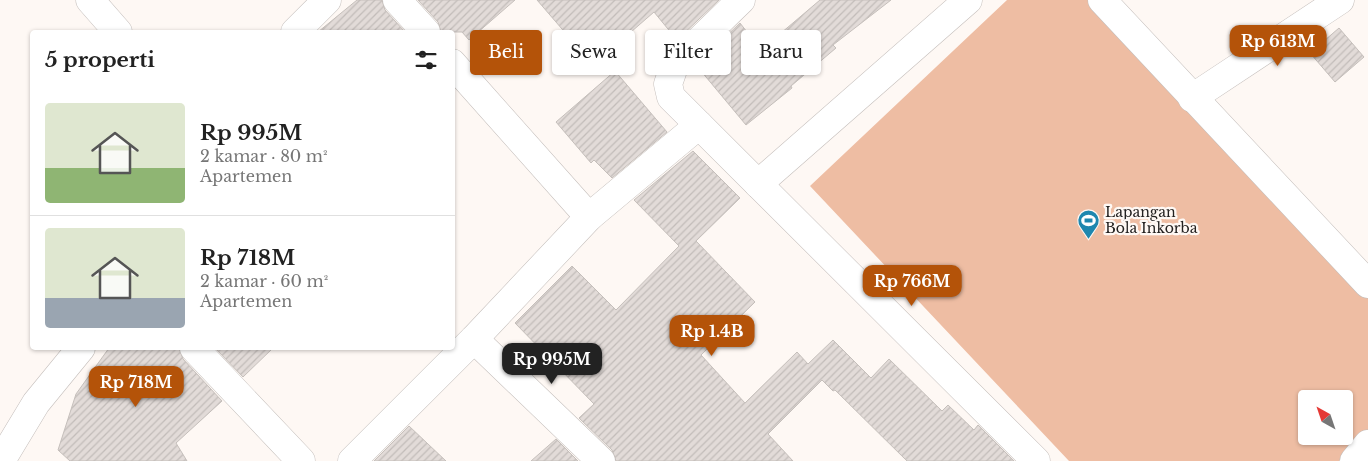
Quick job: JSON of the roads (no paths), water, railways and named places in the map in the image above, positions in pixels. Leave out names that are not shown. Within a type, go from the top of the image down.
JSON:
[{"type":"street","points":[[90,0],[116,30]]},
{"type":"street","points":[[297,30],[327,0]]},
{"type":"street","points":[[397,0],[424,30]]},
{"type":"street","points":[[741,0],[675,64],[668,84],[671,97],[1036,461]]},
{"type":"street","points":[[758,184],[968,0]]},
{"type":"street","points":[[1102,0],[1368,284]]},
{"type":"street","points":[[1192,98],[1340,0]]},
{"type":"street","points":[[455,66],[589,217]]},
{"type":"street","points":[[352,461],[474,339],[589,217],[699,125]]},
{"type":"street","points":[[474,339],[601,461]]},
{"type":"street","points":[[1,461],[36,404],[79,350]]},
{"type":"street","points":[[196,350],[301,461]]},
{"type":"street","points":[[1354,461],[1368,444]]},
{"type":"place","name":"Lapangan Bola Inkorba","points":[[1089,239]]}]
